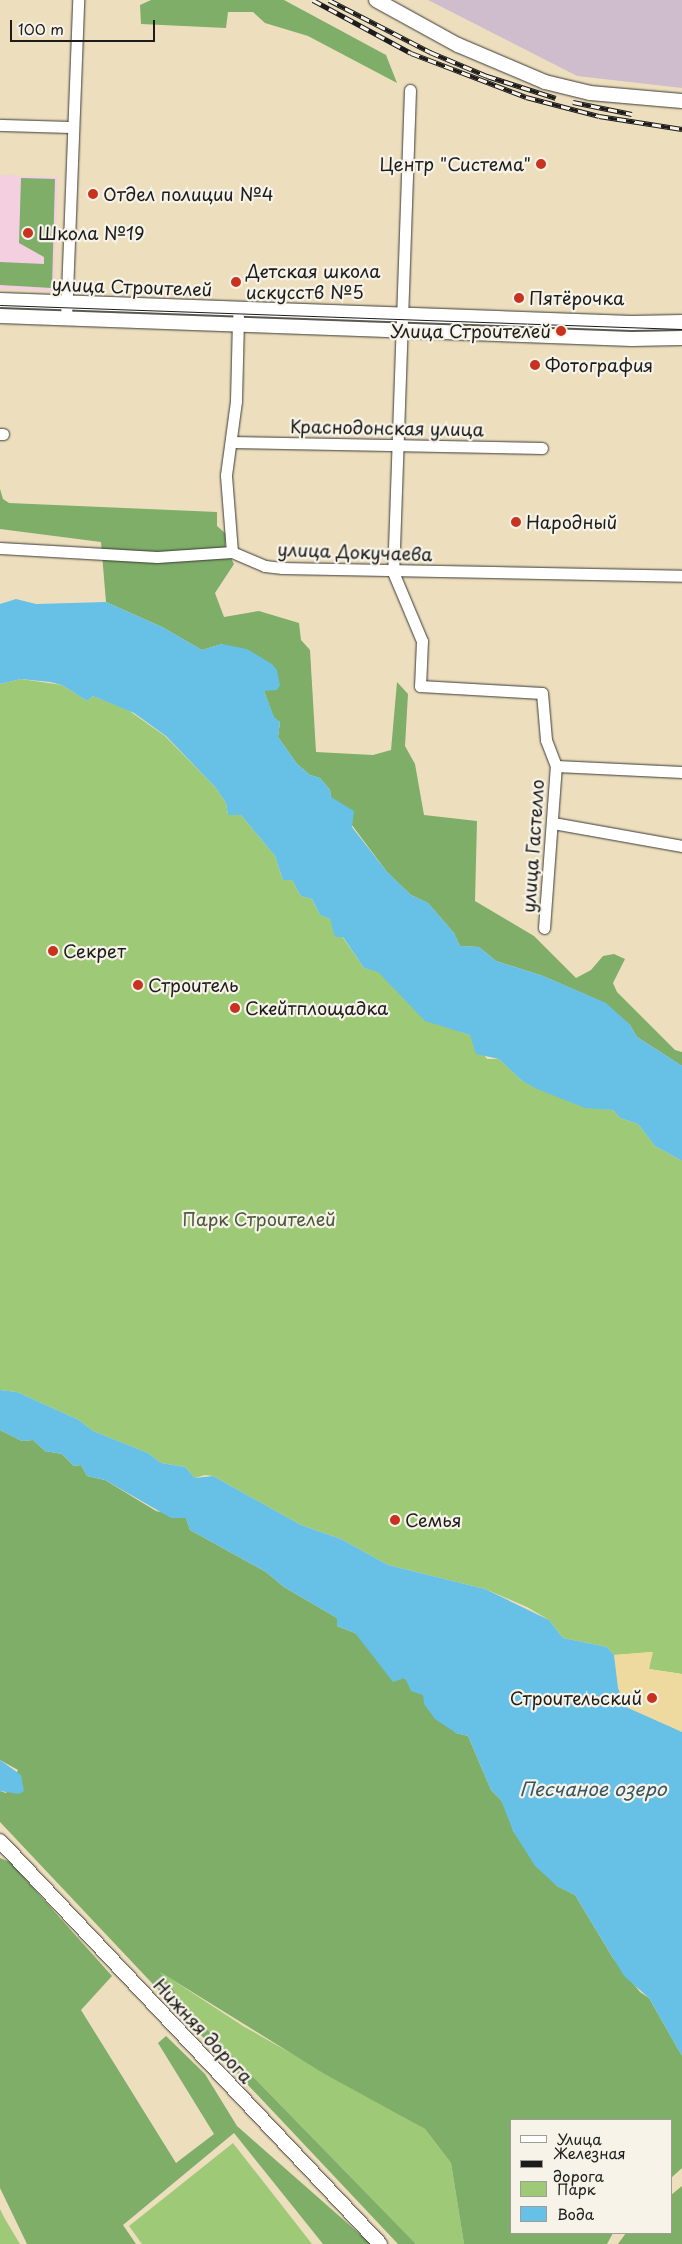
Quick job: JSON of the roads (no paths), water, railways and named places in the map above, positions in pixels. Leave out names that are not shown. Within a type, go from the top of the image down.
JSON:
[{"type":"main road","points":[[376,0],[458,45],[545,82],[590,93],[682,101]]},
{"type":"main road","name":"улица Строителей","points":[[0,300],[549,321],[682,322]]},
{"type":"main road","name":"улица Строителей","points":[[0,316],[632,339],[682,338]]},
{"type":"main road","name":"Нижняя дорога","points":[[0,1842],[380,2244]]},
{"type":"street","points":[[66,319],[78,0]]},
{"type":"street","points":[[410,90],[399,446],[393,572],[422,641],[420,686],[542,694],[546,740],[556,766],[682,772]]},
{"type":"street","points":[[0,125],[73,128]]},
{"type":"street","points":[[26,317],[27,301]]},
{"type":"street","points":[[101,304],[101,320]]},
{"type":"street","points":[[232,552],[226,475],[232,442],[239,309]]},
{"type":"street","points":[[275,326],[276,311]]},
{"type":"street","points":[[549,321],[549,336]]},
{"type":"street","points":[[632,323],[632,339]]},
{"type":"street","name":"Краснодонская улица","points":[[232,442],[542,448]]},
{"type":"street","name":"улица Докучаева","points":[[0,548],[157,557],[232,552],[265,566],[393,572],[538,572],[682,576]]},
{"type":"street","name":"улица Гастелло","points":[[544,928],[556,766]]},
{"type":"street","points":[[553,823],[682,846]]},
{"type":"water","points":[[16,599],[36,604],[106,602],[162,627],[202,650],[222,644],[247,649],[272,664],[277,670],[280,685],[277,690],[264,691],[274,717],[280,722],[278,737],[297,764],[310,775],[320,778],[330,790],[331,797],[354,811],[352,827],[387,872],[411,895],[428,903],[454,933],[460,946],[479,947],[496,961],[543,976],[606,1003],[630,1025],[637,1037],[682,1066],[682,1161],[655,1146],[638,1124],[620,1118],[613,1110],[585,1108],[537,1089],[521,1080],[499,1059],[476,1054],[470,1035],[425,1021],[378,972],[364,968],[343,937],[335,937],[330,919],[320,915],[312,899],[301,896],[292,880],[283,880],[275,856],[241,815],[228,815],[226,803],[216,788],[166,736],[134,713],[93,696],[87,701],[62,685],[50,682],[21,679],[0,684],[0,604]]},
{"type":"water","name":"Песчаное озеро","points":[[0,1390],[17,1392],[79,1420],[93,1431],[148,1453],[161,1463],[185,1467],[195,1478],[213,1476],[301,1525],[341,1539],[388,1565],[485,1589],[549,1620],[563,1638],[607,1647],[614,1655],[618,1688],[626,1707],[682,1732],[682,2056],[649,1998],[624,1976],[575,1895],[557,1886],[535,1866],[513,1831],[501,1800],[491,1790],[468,1736],[456,1733],[435,1719],[424,1704],[423,1695],[411,1691],[405,1678],[393,1682],[355,1633],[337,1626],[337,1618],[284,1587],[266,1572],[190,1530],[186,1518],[171,1518],[105,1480],[87,1476],[81,1465],[74,1466],[62,1454],[45,1451],[33,1440],[22,1441],[0,1430]]},
{"type":"water","points":[[0,1760],[21,1775],[24,1791],[19,1794],[0,1791]]},
{"type":"tram line","points":[[0,305],[682,329]]},
{"type":"railway","points":[[313,0],[411,53],[526,97],[599,116],[682,129]]},
{"type":"railway","points":[[329,0],[430,52],[487,76],[556,98]]},
{"type":"railway","points":[[573,102],[632,114]]},
{"type":"place","name":"Центр \"Система\"","points":[[541,164]]},
{"type":"place","name":"Отдел полиции №4","points":[[93,194]]},
{"type":"place","name":"Школа №19","points":[[28,233]]},
{"type":"place","name":"Детская школа искусств №5","points":[[236,282]]},
{"type":"place","name":"Пятёрочка","points":[[519,298]]},
{"type":"place","name":"Улица Строителей","points":[[561,331]]},
{"type":"place","name":"Фотография","points":[[535,365]]},
{"type":"place","name":"Народный","points":[[516,522]]},
{"type":"place","name":"Секрет","points":[[53,951]]},
{"type":"place","name":"Строитель","points":[[138,985]]},
{"type":"place","name":"Скейтплощадка","points":[[235,1008]]},
{"type":"place","name":"Семья","points":[[395,1520]]},
{"type":"place","name":"Строительский","points":[[652,1698]]},
{"type":"park label","name":"Парк Строителей","points":[[259,1219]]}]
